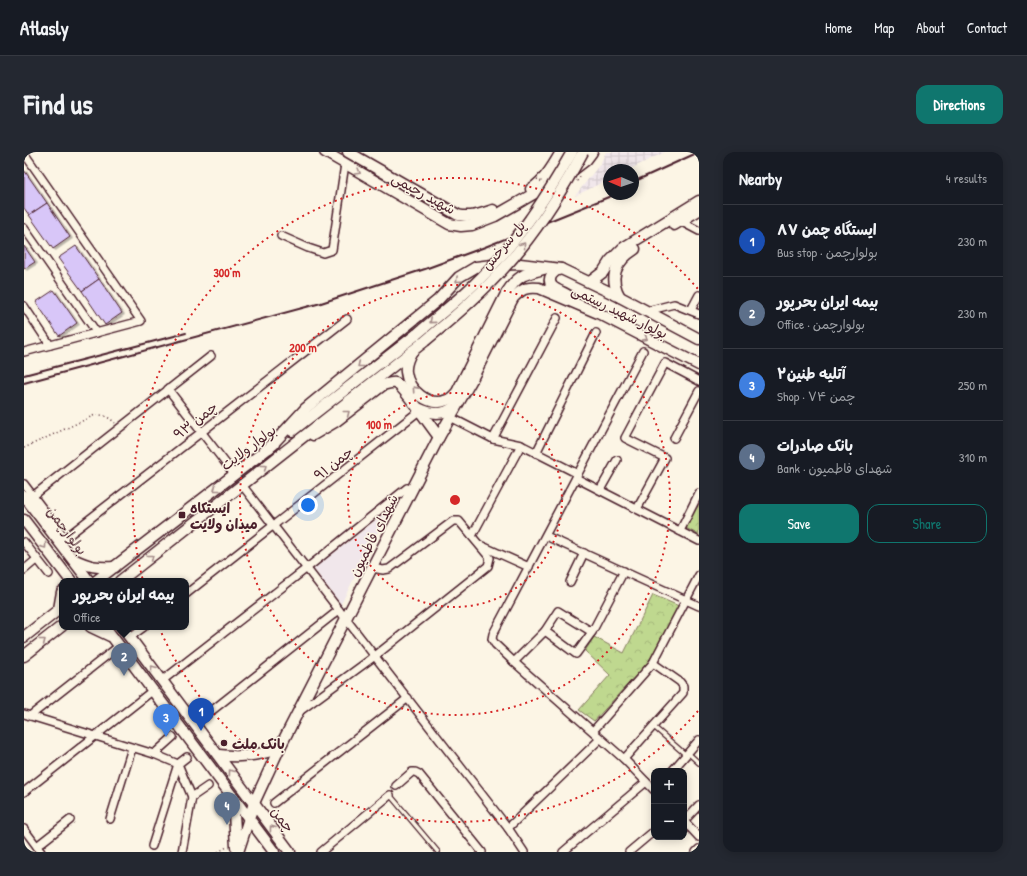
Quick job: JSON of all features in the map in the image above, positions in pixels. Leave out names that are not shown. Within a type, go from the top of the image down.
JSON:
[{"type":"main road","name":"شهید رحیمی","points":[[325,152],[449,224],[461,226],[472,225],[495,216],[578,167],[586,160],[591,152]]},
{"type":"main road","name":"شهید رحیمی","points":[[348,152],[458,215],[466,217],[492,211],[517,198],[540,183],[561,152]]},
{"type":"main road","name":"پل سرخس","points":[[421,337],[496,262],[533,216],[572,152]]},
{"type":"main road","points":[[576,152],[584,154],[591,152]]},
{"type":"main road","name":"پل سرخس","points":[[421,337],[471,301],[505,268],[554,202],[583,152]]},
{"type":"main road","points":[[384,186],[390,176]]},
{"type":"main road","points":[[590,282],[604,272],[610,261],[623,248],[699,201]]},
{"type":"main road","points":[[620,297],[614,288],[614,277],[617,264],[627,254],[699,210]]},
{"type":"main road","name":"بولوار شهید رستمی","points":[[269,448],[306,408],[432,305],[459,277],[476,267],[492,264],[520,264],[561,269],[620,297],[699,339]]},
{"type":"main road","points":[[412,350],[407,359],[406,366],[406,374],[409,383],[423,398],[432,402],[448,400],[457,392],[507,292],[514,281],[523,275],[548,268]]},
{"type":"main road","points":[[561,269],[557,270],[551,277],[552,286],[598,313]]},
{"type":"main road","name":"بولوار شهید رستمی","points":[[528,287],[539,288],[598,313],[699,366]]},
{"type":"main road","name":"شهدای فاطمیون","points":[[248,820],[254,803],[279,749],[439,437],[471,381],[513,298],[521,290],[528,287]]},
{"type":"main road","name":"بولوار ولایت","points":[[129,576],[412,350],[421,337]]},
{"type":"main road","name":"بولوار ولایت","points":[[100,578],[234,474],[421,337]]},
{"type":"main road","points":[[278,456],[335,422],[383,385],[391,383],[397,384],[419,409],[439,437]]},
{"type":"main road","points":[[419,409],[428,412],[443,413],[449,411],[459,402]]},
{"type":"main road","name":"بولوارچمن","points":[[29,496],[62,540],[73,560],[87,578]]},
{"type":"main road","name":"بولوارچمن","points":[[24,520],[63,576]]},
{"type":"main road","points":[[73,560],[98,568],[115,567]]},
{"type":"main road","points":[[24,637],[59,609]]},
{"type":"main road","points":[[24,656],[59,628]]},
{"type":"main road","points":[[96,630],[116,642]]},
{"type":"main road","points":[[107,630],[233,797],[236,852]]},
{"type":"main road","points":[[124,630],[254,803]]},
{"type":"main road","points":[[219,755],[238,757],[249,756],[279,749]]},
{"type":"main road","name":"چمن","points":[[233,797],[248,820],[274,852]]},
{"type":"main road","name":"چمن","points":[[254,803],[290,852]]},
{"type":"main road","points":[[236,852],[248,820]]},
{"type":"street","points":[[24,352],[141,321],[25,155]]},
{"type":"street","points":[[281,236],[323,253],[332,250],[345,164]]},
{"type":"street","points":[[680,221],[699,231]]},
{"type":"street","points":[[24,228],[97,332]]},
{"type":"street","points":[[691,310],[699,295]]},
{"type":"street","points":[[647,311],[674,304],[699,314]]},
{"type":"street","points":[[24,306],[50,345]]},
{"type":"street","points":[[493,440],[557,318]]},
{"type":"street","name":"چمن ۹۳","points":[[62,540],[347,319]]},
{"type":"street","points":[[536,453],[596,333]]},
{"type":"street","points":[[643,351],[493,634],[492,639],[495,644],[514,662],[624,759],[651,787]]},
{"type":"street","points":[[24,484],[29,496],[211,356]]},
{"type":"street","points":[[637,509],[665,458],[626,438],[665,363],[699,381]]},
{"type":"street","points":[[168,389],[234,474]]},
{"type":"street","points":[[674,438],[699,391]]},
{"type":"street","name":"چمن ۹۱","points":[[189,592],[274,526],[419,409]]},
{"type":"street","points":[[450,417],[493,440],[521,445],[600,490],[699,540]]},
{"type":"street","points":[[472,536],[521,445]]},
{"type":"street","points":[[600,490],[617,460]]},
{"type":"street","points":[[242,485],[508,828],[521,851]]},
{"type":"street","points":[[163,680],[407,488]]},
{"type":"street","points":[[680,531],[699,493]]},
{"type":"street","points":[[298,712],[374,656],[488,566],[490,558],[459,521],[456,520],[390,569],[383,570],[372,568]]},
{"type":"street","points":[[546,536],[699,606]]},
{"type":"street","points":[[24,542],[49,574]]},
{"type":"street","points":[[479,544],[529,567]]},
{"type":"street","points":[[570,582],[584,553]]},
{"type":"street","points":[[24,570],[37,559]]},
{"type":"street","points":[[545,630],[576,654],[592,632],[624,572]]},
{"type":"street","points":[[593,731],[653,663],[699,574]]},
{"type":"street","points":[[195,724],[339,610]]},
{"type":"street","points":[[514,662],[545,630],[558,611],[592,632]]},
{"type":"street","points":[[130,637],[140,630]]},
{"type":"street","points":[[27,715],[116,642]]},
{"type":"street","points":[[624,759],[683,693],[683,686],[680,682],[653,663]]},
{"type":"street","points":[[24,792],[152,690]]},
{"type":"street","points":[[274,803],[408,698]]},
{"type":"street","points":[[27,715],[94,737],[154,754],[178,764],[192,797],[182,852]]},
{"type":"street","points":[[154,754],[173,737]]},
{"type":"street","points":[[508,828],[600,739]]},
{"type":"street","points":[[675,768],[699,740]]},
{"type":"street","points":[[110,819],[132,748]]},
{"type":"street","points":[[152,846],[178,764],[187,757]]},
{"type":"street","points":[[396,786],[412,772],[419,774],[482,852]]},
{"type":"street","points":[[564,852],[646,782]]},
{"type":"street","points":[[192,797],[208,786]]},
{"type":"street","points":[[320,852],[390,795]]},
{"type":"street","points":[[687,818],[699,805]]},
{"type":"street","points":[[24,829],[39,849],[70,820]]},
{"type":"street","points":[[687,824],[699,837]]},
{"type":"street","points":[[629,852],[651,834]]},
{"type":"street","points":[[696,852],[699,849]]},
{"type":"lane","points":[[654,727],[699,763]]},
{"type":"lane","points":[[390,795],[438,852]]},
{"type":"path","points":[[24,448],[99,414],[113,421],[119,428]]},
{"type":"shaded area","points":[[606,152],[665,152],[639,165],[603,164],[603,182],[575,196],[600,164]]},
{"type":"shaded area","points":[[389,510],[341,604],[314,569]]},
{"type":"green space","points":[[699,503],[699,535],[686,528]]},
{"type":"green space","points":[[653,595],[679,606],[649,661],[594,721],[579,710],[610,675],[585,651],[594,637],[624,653]]},
{"type":"building","points":[[24,170],[47,203],[29,215],[24,208]]},
{"type":"building","points":[[47,203],[70,237],[53,249],[29,215]]},
{"type":"building","points":[[24,246],[35,262],[24,269]]},
{"type":"building","points":[[76,246],[99,279],[82,291],[58,258]]},
{"type":"building","points":[[99,279],[122,313],[105,325],[82,291]]},
{"type":"building","points":[[54,290],[77,323],[59,336],[36,302]]},
{"type":"railway","points":[[639,179],[699,152]]},
{"type":"railway","points":[[24,383],[321,303],[425,269],[485,247],[603,199]]},
{"type":"railway","points":[[24,375],[186,333]]},
{"type":"place","name":"ایستکاه میدان ولایت","points":[[182,515]]},
{"type":"place","name":"بيمه ايران بحرپور","points":[[124,676]]},
{"type":"place","name":"ایستگاه چمن ۸۷","points":[[201,731]]},
{"type":"place","name":"آتلیه طنین۲","points":[[166,737]]},
{"type":"place","name":"بانک ملت","points":[[224,743]]},
{"type":"place","name":"بانک صادرات","points":[[227,825]]}]
